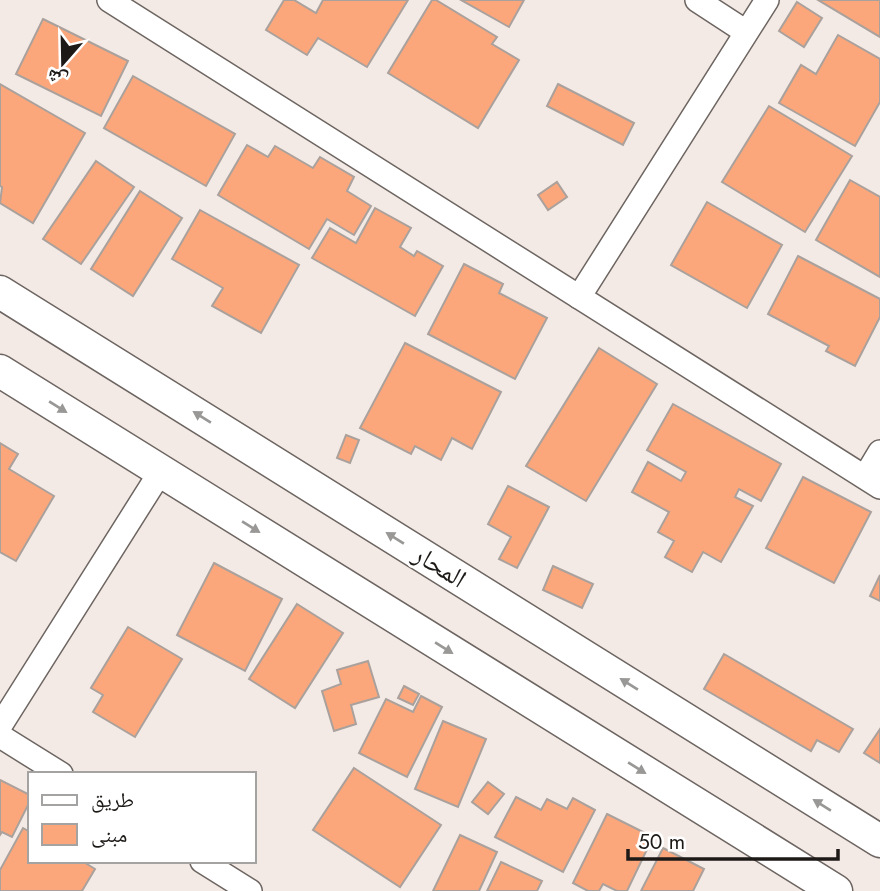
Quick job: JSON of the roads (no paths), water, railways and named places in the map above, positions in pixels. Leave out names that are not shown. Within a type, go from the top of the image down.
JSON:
[{"type":"street","points":[[109,0],[872,482],[880,452]]},
{"type":"street","points":[[697,0],[746,32]]},
{"type":"street","points":[[579,297],[767,0]]},
{"type":"street","name":"المحار","points":[[0,292],[880,841]]},
{"type":"street","points":[[0,371],[836,891]]},
{"type":"street","points":[[0,726],[161,471]]},
{"type":"street","points":[[0,736],[58,772]]},
{"type":"street","points":[[205,863],[250,891]]}]
